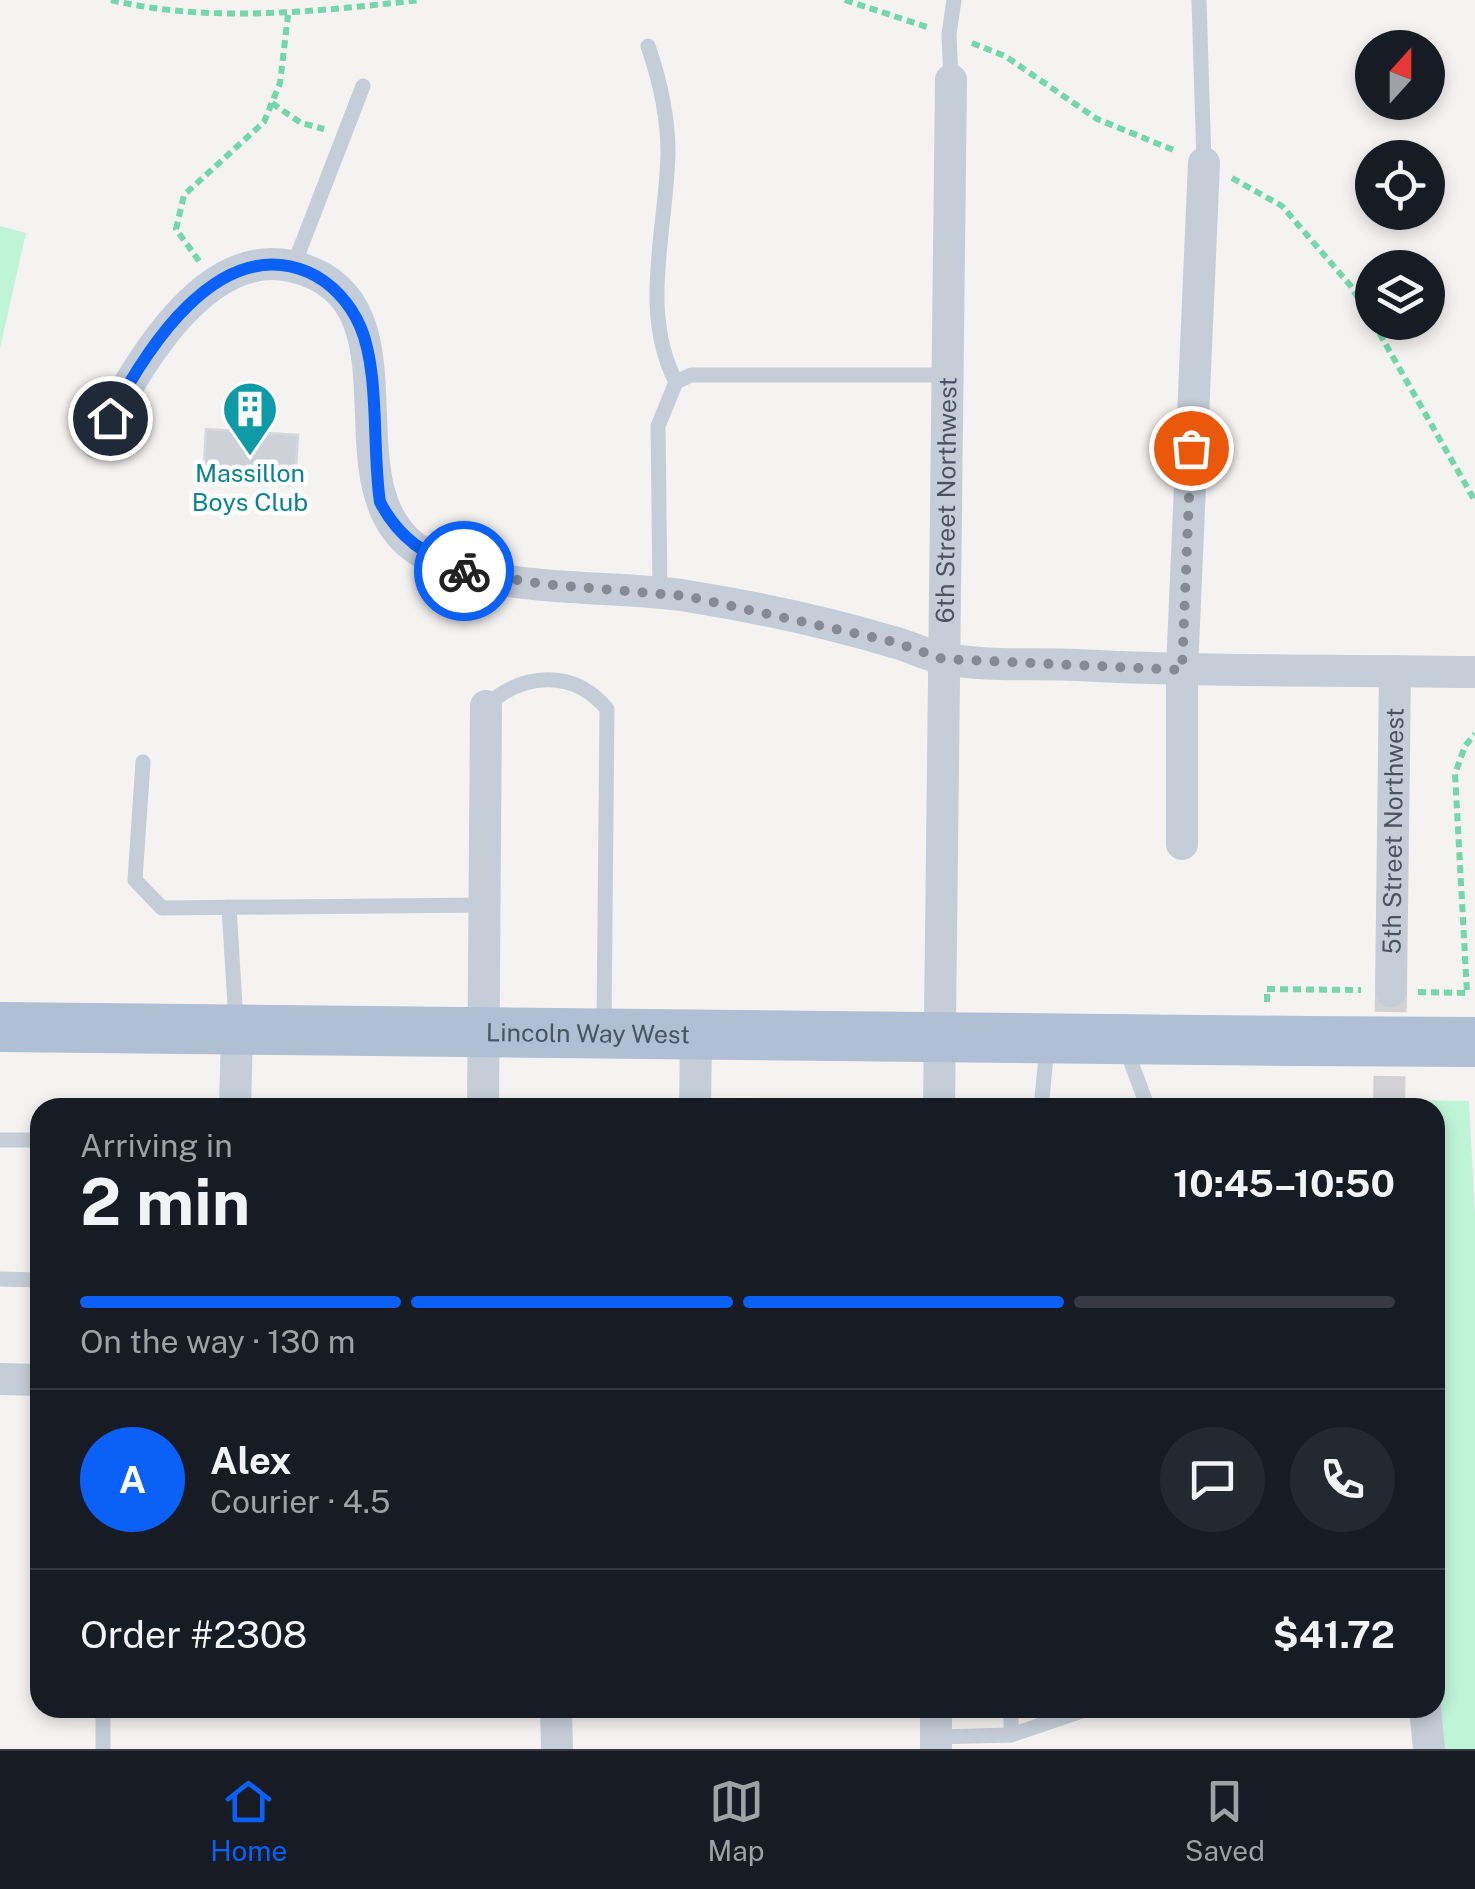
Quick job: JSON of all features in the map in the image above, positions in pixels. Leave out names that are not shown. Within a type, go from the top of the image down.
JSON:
[{"type":"main road","name":"Lincoln Way West","points":[[0,1027],[1123,1042],[1475,1042]]},
{"type":"street","name":"6th Street Northwest","points":[[939,1098],[951,80]]},
{"type":"street","points":[[1182,844],[1182,670],[1204,163]]},
{"type":"street","points":[[98,443],[153,343],[216,284],[267,264],[294,267],[320,278],[336,291],[360,327],[370,366],[380,502],[391,524],[415,547],[467,572],[660,593],[783,615],[943,659],[1182,670],[1475,672]]},
{"type":"street","name":"5th Street Northwest","points":[[1390,991],[1395,671]]},
{"type":"street","points":[[483,1098],[486,706]]},
{"type":"street","points":[[235,1098],[237,1032]]},
{"type":"street","points":[[695,1098],[696,1037]]},
{"type":"street","points":[[0,1380],[30,1380]]},
{"type":"street","points":[[556,1718],[557,1749]]},
{"type":"street","points":[[1425,1718],[1429,1749]]},
{"type":"lane","points":[[951,80],[949,34],[954,0]]},
{"type":"lane","points":[[1200,0],[1204,163]]},
{"type":"lane","points":[[648,46],[664,105],[668,148],[660,239],[659,337],[676,382],[658,426],[660,593]]},
{"type":"lane","points":[[294,267],[363,86]]},
{"type":"lane","points":[[676,382],[691,376],[950,374]]},
{"type":"lane","points":[[486,706],[504,689],[525,680],[550,679],[578,685],[607,709],[604,1036]]},
{"type":"lane","points":[[142,762],[135,880],[162,908],[484,905]]},
{"type":"lane","points":[[229,907],[237,1032]]},
{"type":"lane","points":[[1042,1098],[1048,1041]]},
{"type":"lane","points":[[1123,1042],[1144,1098]]},
{"type":"lane","points":[[0,1140],[30,1140]]},
{"type":"lane","points":[[0,1280],[30,1280]]},
{"type":"lane","points":[[103,1718],[103,1749]]},
{"type":"lane","points":[[1011,1718],[1011,1735]]},
{"type":"lane","points":[[936,1731],[1011,1735],[1062,1718]]},
{"type":"path","points":[[111,0],[138,6],[288,15],[421,0]]},
{"type":"path","points":[[846,0],[949,34]]},
{"type":"path","points":[[216,284],[176,229],[184,194],[264,122],[280,83],[288,15]]},
{"type":"path","points":[[272,102],[301,122],[345,134]]},
{"type":"path","points":[[1384,340],[1475,501]]},
{"type":"path","points":[[1467,993],[1455,774],[1475,734]]},
{"type":"green space","points":[[0,226],[26,233],[0,348]]},
{"type":"green space","points":[[1445,1101],[1469,1101],[1475,1216],[1475,1749],[1439,1749],[1445,1718]]},
{"type":"building","name":"Massillon Boys Club","points":[[206,429],[298,435],[295,486],[203,481]]},
{"type":"tunnel","points":[[1389,1098],[1391,991]]},
{"type":"way so far","points":[[464,571],[542,584],[686,596],[894,642],[943,659],[1182,670],[1191,448]]},
{"type":"place","name":"Massillon Boys Club","points":[[250,458]]},
{"type":"route","points":[[110,418],[153,343],[216,284],[267,264],[303,270],[336,291],[360,327],[371,380],[374,466],[380,502],[391,524],[415,547],[464,571]]}]
